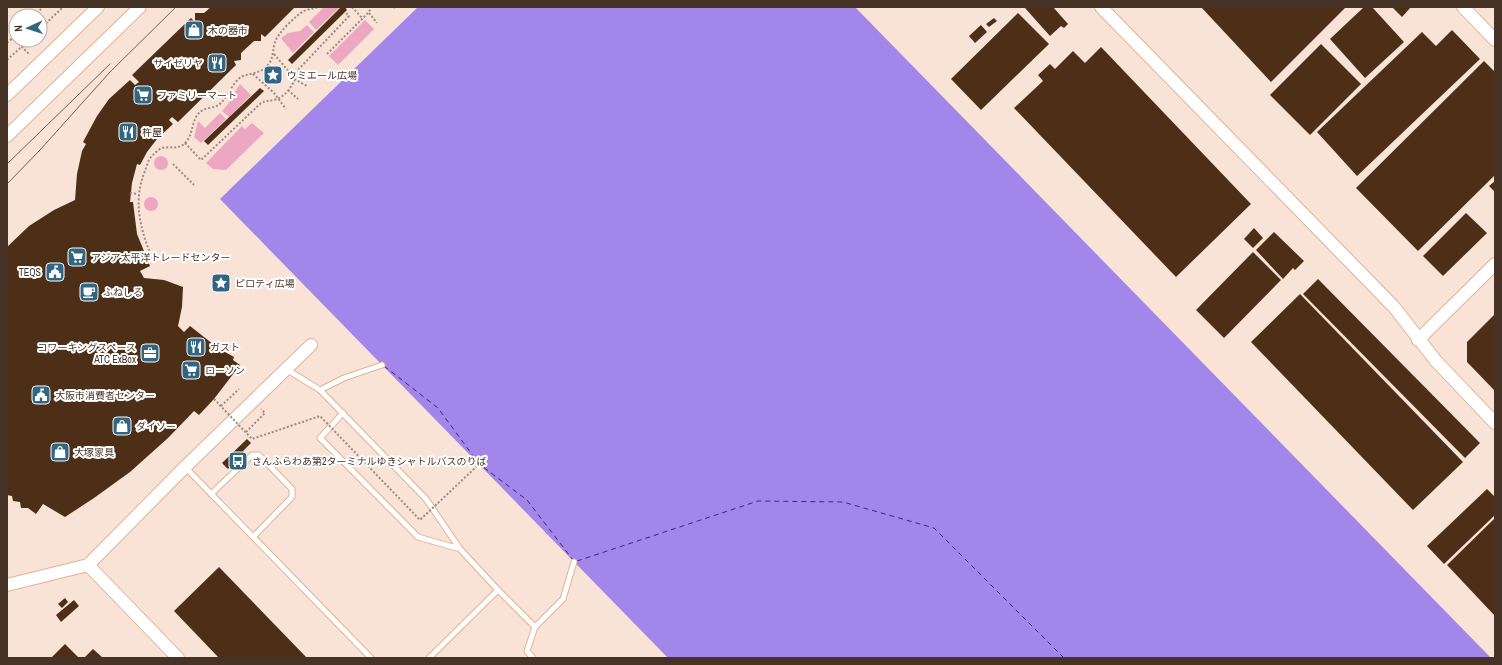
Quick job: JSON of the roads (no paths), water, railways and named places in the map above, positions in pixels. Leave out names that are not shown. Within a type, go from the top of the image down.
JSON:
[{"type":"street","points":[[7,95],[98,7]]},
{"type":"street","points":[[7,136],[140,7]]},
{"type":"street","points":[[1101,7],[1394,307],[1436,362],[1495,423]]},
{"type":"street","points":[[1463,7],[1495,40]]},
{"type":"street","points":[[1418,340],[1495,264]]},
{"type":"street","points":[[7,585],[88,565],[185,467],[311,345]]},
{"type":"street","points":[[88,565],[178,658]]},
{"type":"lane","points":[[320,390],[344,378],[382,364]]},
{"type":"lane","points":[[286,369],[320,390],[343,413],[426,499],[460,549],[535,627]]},
{"type":"lane","points":[[343,413],[320,438],[418,536],[460,549]]},
{"type":"lane","points":[[211,494],[252,455],[259,455],[292,489],[292,497],[253,537]]},
{"type":"lane","points":[[185,467],[371,658]]},
{"type":"lane","points":[[533,658],[527,651],[535,627],[563,599],[574,562]]},
{"type":"lane","points":[[429,658],[498,590]]},
{"type":"tram line","points":[[7,184],[40,150],[110,72],[176,7]]},
{"type":"tram line","points":[[7,164],[110,64]]},
{"type":"place","name":"木の器市","points":[[194,30]]},
{"type":"place","name":"サイゼリヤ","points":[[217,63]]},
{"type":"place","name":"ウミエール広場","points":[[273,75]]},
{"type":"place","name":"ファミリーマート","points":[[143,95]]},
{"type":"place","name":"杵屋","points":[[128,132]]},
{"type":"place","name":"アジア太平洋トレードセンター","points":[[77,257]]},
{"type":"place","name":"TEQS","points":[[55,272]]},
{"type":"place","name":"ピロティ広場","points":[[221,283]]},
{"type":"place","name":"ふねしる","points":[[89,292]]},
{"type":"place","name":"ガスト","points":[[196,347]]},
{"type":"place","name":"コワーキングスペース ATC ExBox","points":[[150,353]]},
{"type":"place","name":"ローソン","points":[[191,370]]},
{"type":"place","name":"大阪市消費者センター","points":[[41,395]]},
{"type":"place","name":"ダイソー","points":[[122,426]]},
{"type":"place","name":"大塚家具","points":[[60,452]]},
{"type":"place","name":"さんふらわあ第2ターミナルゆきシャトルバスのりば","points":[[238,461]]}]
